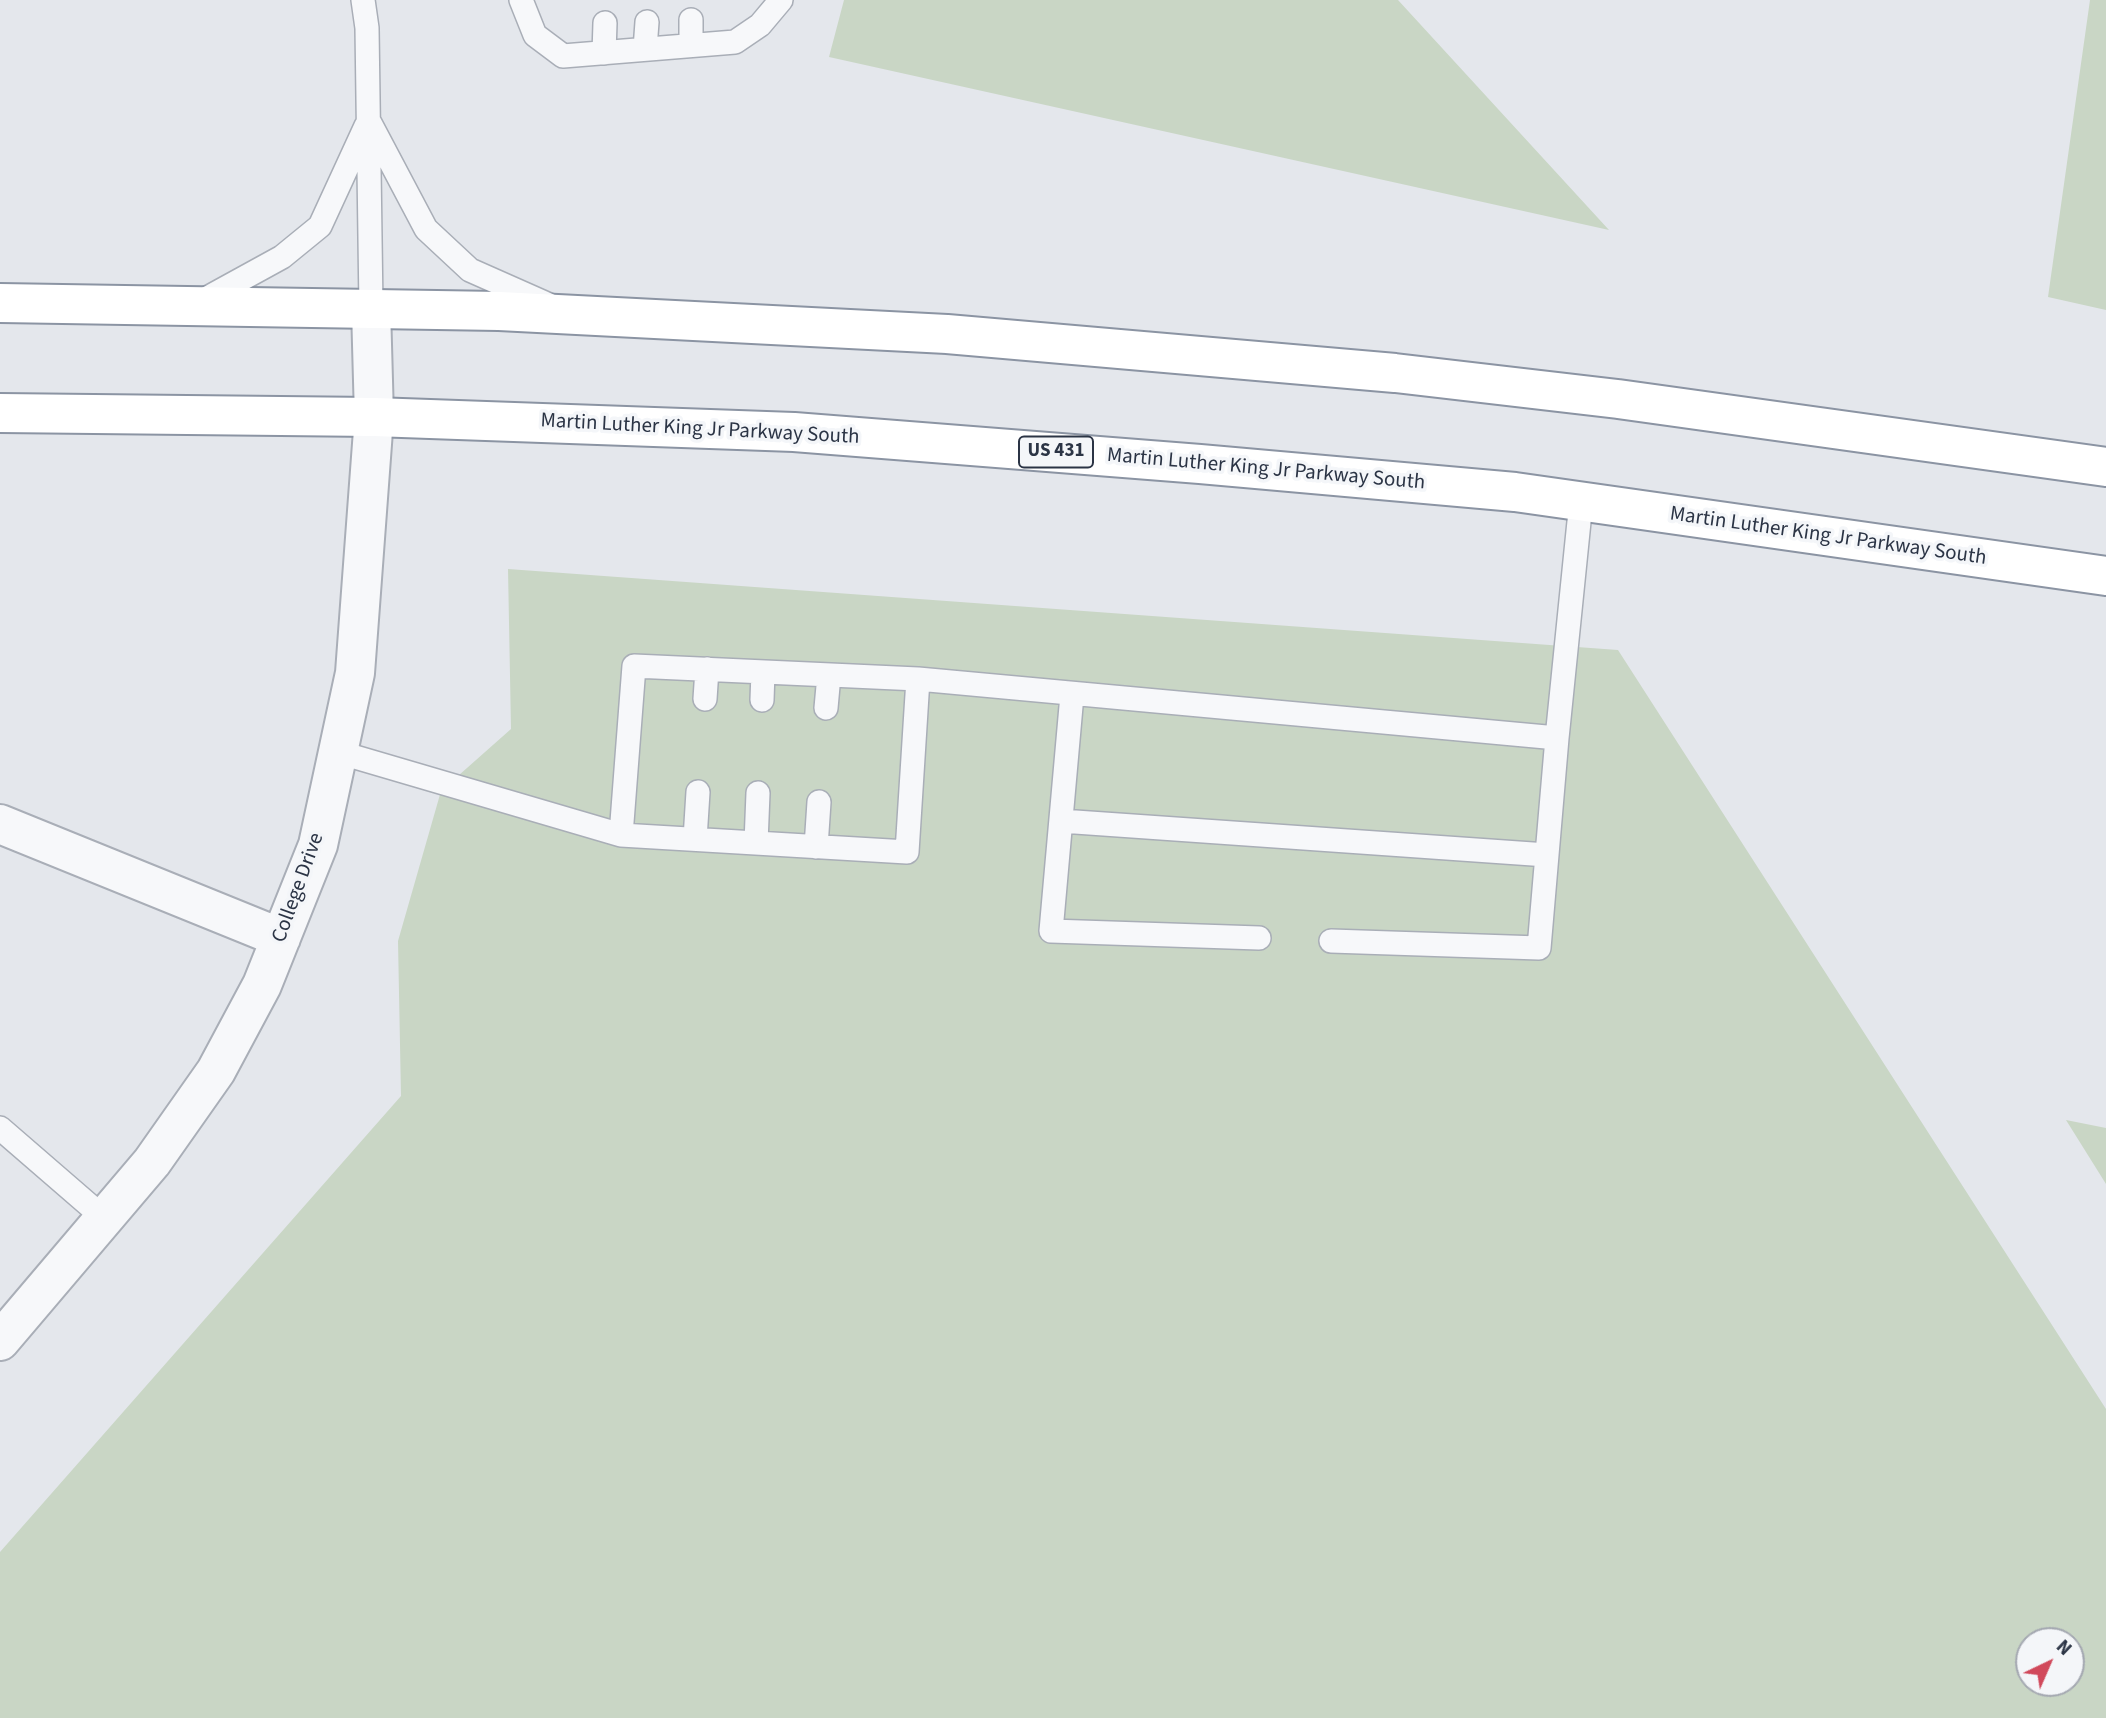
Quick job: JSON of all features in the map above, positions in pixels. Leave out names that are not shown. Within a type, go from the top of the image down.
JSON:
[{"type":"highway","points":[[0,303],[371,308],[570,314],[947,334],[1395,373],[1631,401],[2106,467]]},
{"type":"highway","name":"Martin Luther King Jr Parkway South","points":[[0,413],[374,417],[794,432],[1501,491],[2106,576]]},
{"type":"street","name":"College Drive","points":[[0,1341],[152,1162],[216,1071],[262,985],[318,845],[355,673],[374,417],[371,308]]},
{"type":"street","points":[[0,824],[281,938]]},
{"type":"lane","points":[[363,0],[367,28],[371,308]]},
{"type":"lane","points":[[521,0],[536,35],[564,56],[735,42],[760,24],[781,0]]},
{"type":"lane","points":[[691,20],[691,45]]},
{"type":"lane","points":[[645,49],[647,22]]},
{"type":"lane","points":[[604,52],[605,23]]},
{"type":"lane","points":[[194,305],[282,257],[320,226],[369,120]]},
{"type":"lane","points":[[369,120],[426,229],[470,270],[570,314]]},
{"type":"lane","points":[[1331,941],[1539,948],[1581,502]]},
{"type":"lane","points":[[621,835],[634,666],[918,679],[1557,738]]},
{"type":"lane","points":[[705,699],[707,669]]},
{"type":"lane","points":[[762,700],[763,672]]},
{"type":"lane","points":[[826,708],[829,675]]},
{"type":"lane","points":[[338,752],[621,835],[907,852],[918,679]]},
{"type":"lane","points":[[1072,695],[1051,931],[1259,939]]},
{"type":"lane","points":[[695,839],[698,792]]},
{"type":"lane","points":[[756,843],[758,793]]},
{"type":"lane","points":[[816,847],[819,802]]},
{"type":"lane","points":[[1061,821],[1547,855]]},
{"type":"lane","points":[[0,1128],[104,1218]]},
{"type":"green space","points":[[844,0],[1398,0],[1609,230],[829,57]]},
{"type":"green space","points":[[2090,0],[2106,0],[2106,310],[2048,297]]},
{"type":"green space","points":[[508,569],[1618,650],[2106,1409],[2106,1718],[0,1718],[0,1552],[401,1096],[398,941],[441,791],[511,729]]},
{"type":"green space","points":[[2066,1120],[2106,1128],[2106,1184]]}]
